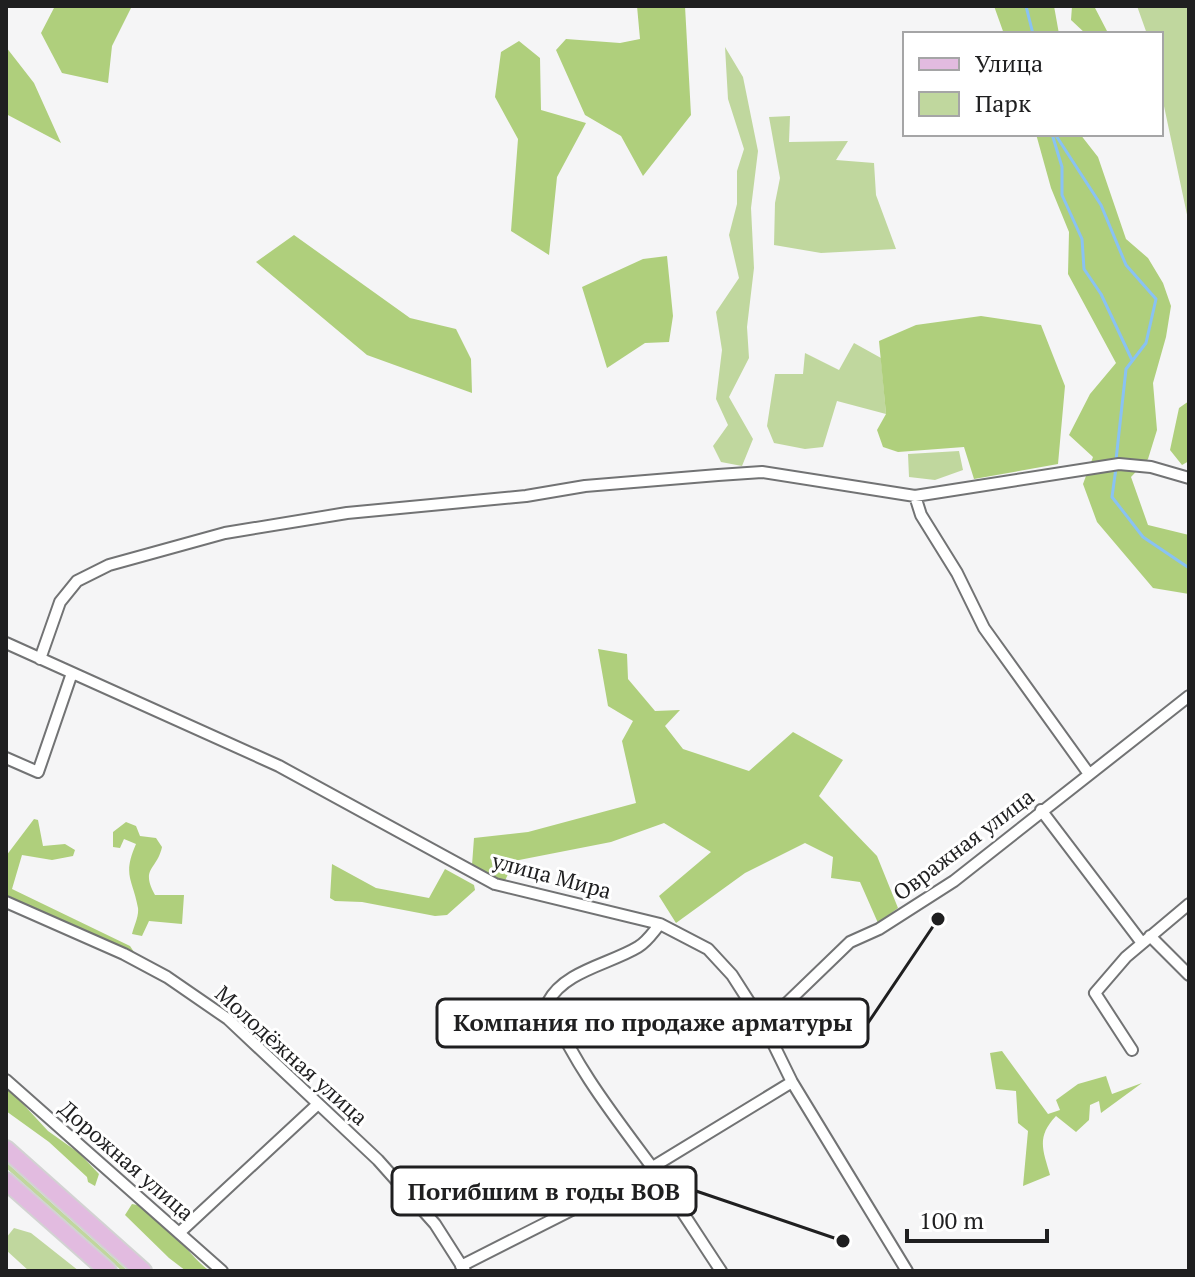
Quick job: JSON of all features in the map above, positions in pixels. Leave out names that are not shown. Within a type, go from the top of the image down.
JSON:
[{"type":"main road","points":[[6,1149],[143,1271]]},
{"type":"main road","points":[[6,1181],[108,1271]]},
{"type":"street","points":[[40,659],[60,602],[77,581],[109,565],[225,533],[347,513],[526,496],[585,486],[762,472],[915,496],[1115,465],[1151,467],[1189,478]]},
{"type":"street","points":[[915,496],[921,515],[957,573],[984,628],[1089,774]]},
{"type":"street","name":"улица Мира","points":[[6,643],[279,766],[488,881],[522,892],[660,924],[708,949],[732,975],[764,1025],[792,1082],[907,1271]]},
{"type":"street","points":[[6,758],[38,772],[72,673]]},
{"type":"street","name":"Овражная улица","points":[[764,1025],[850,942],[879,929],[954,881],[1189,696]]},
{"type":"street","points":[[1041,810],[1146,939],[1189,975]]},
{"type":"street","name":"Молодёжная улица","points":[[6,902],[124,954],[167,977],[228,1019],[378,1160],[435,1224],[463,1268]]},
{"type":"street","points":[[1132,1050],[1095,993],[1146,939],[1189,904]]},
{"type":"street","points":[[660,924],[649,939],[639,946],[570,980],[554,991],[548,1002],[558,1026],[598,1095],[721,1271]]},
{"type":"street","name":"Дорожная улица","points":[[6,1080],[222,1271]]},
{"type":"street","points":[[463,1268],[633,1179],[792,1082]]},
{"type":"street","points":[[179,1233],[318,1104]]},
{"type":"green space","points":[[55,6],[132,6],[112,46],[108,83],[62,73],[41,33]]},
{"type":"green space","points":[[637,6],[685,6],[691,115],[643,176],[621,136],[585,115],[556,50],[566,39],[620,43],[640,39]]},
{"type":"green space","points":[[994,6],[1054,6],[1059,32],[1003,32]]},
{"type":"green space","points":[[1072,6],[1094,6],[1107,31],[1084,32],[1071,20]]},
{"type":"green space","points":[[1137,6],[1189,6],[1189,224],[1163,101],[1163,32],[1146,32]]},
{"type":"green space","points":[[519,41],[540,58],[541,110],[586,123],[557,177],[549,255],[511,231],[518,139],[495,97],[501,52]]},
{"type":"green space","points":[[6,47],[34,83],[61,143],[6,114]]},
{"type":"green space","points":[[725,47],[743,77],[758,151],[751,208],[754,268],[747,327],[749,358],[729,397],[753,439],[742,466],[721,462],[713,446],[728,425],[716,399],[722,350],[716,312],[739,278],[729,235],[737,204],[737,171],[744,149],[728,99]]},
{"type":"green space","points":[[790,116],[789,142],[848,141],[836,160],[874,163],[876,195],[896,249],[821,253],[774,245],[775,203],[780,178],[769,117]]},
{"type":"green space","points":[[1037,136],[1082,136],[1098,157],[1126,239],[1148,258],[1163,283],[1171,306],[1153,383],[1157,430],[1148,459],[1131,477],[1148,525],[1189,535],[1189,594],[1153,588],[1097,522],[1083,484],[1093,457],[1069,435],[1090,394],[1116,363],[1068,274],[1069,232],[1051,188]]},
{"type":"green space","points":[[294,235],[410,318],[456,329],[471,359],[472,393],[367,355],[256,262]]},
{"type":"green space","points":[[667,256],[673,316],[669,342],[645,343],[607,368],[582,287],[643,259]]},
{"type":"green space","points":[[981,316],[1041,325],[1065,386],[1058,464],[974,479],[964,447],[898,452],[883,447],[877,430],[886,414],[879,341],[916,325]]},
{"type":"green space","points":[[854,343],[881,358],[886,414],[837,401],[823,447],[805,449],[774,443],[767,426],[775,374],[803,374],[805,353],[839,370]]},
{"type":"green space","points":[[1189,401],[1189,461],[1182,465],[1170,450],[1179,408]]},
{"type":"green space","points":[[959,451],[963,470],[935,480],[909,477],[908,454]]},
{"type":"green space","points":[[598,649],[627,654],[628,679],[655,711],[680,710],[665,726],[683,749],[749,771],[793,732],[843,760],[819,796],[877,856],[898,908],[878,923],[860,882],[831,878],[833,857],[805,843],[745,873],[676,923],[659,896],[711,852],[664,823],[611,842],[514,861],[503,885],[472,865],[474,838],[528,832],[636,803],[622,741],[633,721],[608,706]]},
{"type":"green space","points":[[34,819],[38,820],[43,846],[65,844],[75,850],[73,856],[52,860],[22,855],[12,889],[130,946],[136,955],[6,898],[6,856]]},
{"type":"green space","points":[[126,822],[136,826],[140,836],[156,838],[162,847],[149,879],[155,895],[184,895],[182,924],[149,921],[142,936],[132,934],[138,908],[129,871],[136,844],[124,839],[120,848],[113,847],[113,832]]},
{"type":"green space","points":[[332,864],[376,888],[429,898],[445,869],[474,885],[475,890],[447,915],[435,916],[362,902],[335,901],[330,898]]},
{"type":"green space","points":[[1002,1051],[1048,1114],[1060,1110],[1056,1100],[1078,1084],[1106,1076],[1112,1094],[1142,1083],[1101,1113],[1099,1101],[1090,1105],[1089,1120],[1076,1132],[1056,1116],[1043,1137],[1050,1175],[1023,1186],[1028,1131],[1018,1123],[1016,1091],[996,1089],[990,1053]]},
{"type":"green space","points":[[6,1090],[11,1091],[48,1131],[79,1153],[99,1174],[95,1186],[49,1142],[6,1111]]},
{"type":"green space","points":[[6,1162],[128,1271],[122,1271],[6,1168]]},
{"type":"green space","points":[[132,1204],[153,1213],[210,1271],[186,1271],[169,1258],[125,1215]]},
{"type":"green space","points":[[14,1228],[31,1233],[79,1271],[29,1271],[6,1250],[6,1238]]},
{"type":"waterway","points":[[1026,6],[1032,32]]},
{"type":"waterway","points":[[1053,136],[1062,167],[1062,195],[1082,239],[1084,269],[1101,294],[1132,360]]},
{"type":"waterway","points":[[1056,136],[1101,205],[1126,265],[1156,299],[1146,343],[1126,369],[1116,460]]},
{"type":"waterway","points":[[1116,468],[1112,497],[1143,537],[1189,568]]},
{"type":"place","name":"Компания по продаже арматуры","points":[[938,919]]},
{"type":"place","name":"Погибшим в годы ВОВ","points":[[843,1241]]}]
